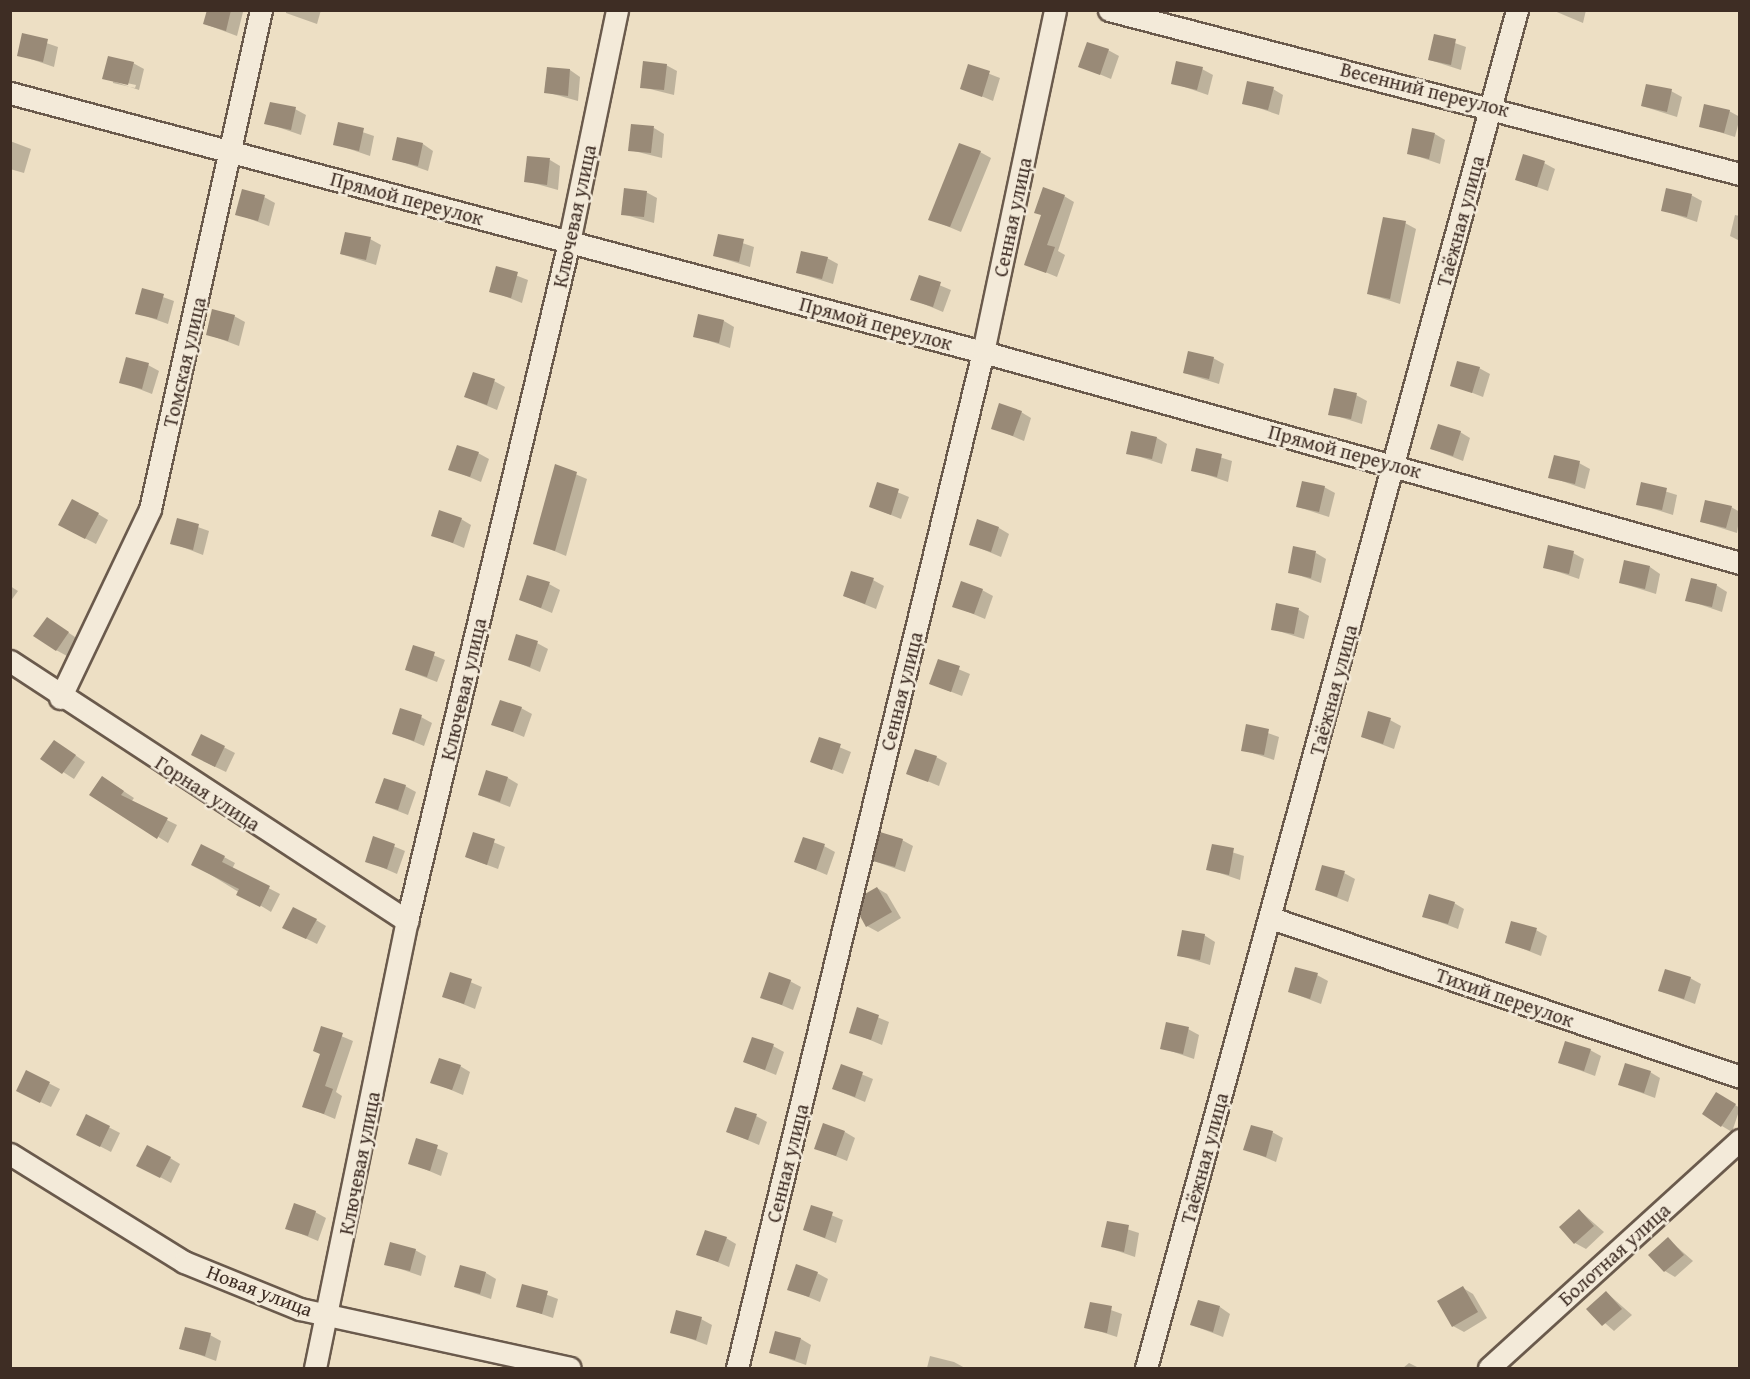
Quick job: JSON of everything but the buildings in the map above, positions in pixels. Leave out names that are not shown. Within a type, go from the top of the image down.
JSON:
[{"type":"street","name":"Томская улица","points":[[60,698],[150,509],[232,150],[261,10]]},
{"type":"street","name":"Ключевая улица","points":[[315,1368],[329,1315],[407,921],[569,242],[617,10]]},
{"type":"street","name":"Сенная улица","points":[[737,1368],[983,352],[1055,10]]},
{"type":"street","name":"Весенний переулок","points":[[1109,10],[1490,105],[1740,174]]},
{"type":"street","name":"Таёжная улица","points":[[1146,1368],[1396,464],[1517,10]]},
{"type":"street","name":"Прямой переулок","points":[[10,93],[232,150],[1396,464],[1740,563]]},
{"type":"street","name":"Горная улица","points":[[10,661],[60,698],[407,921]]},
{"type":"street","name":"Тихий переулок","points":[[1271,918],[1740,1077]]},
{"type":"street","name":"Болотная улица","points":[[1489,1368],[1740,1140]]},
{"type":"street","name":"Новая улица","points":[[10,1154],[184,1262],[329,1315],[570,1368]]}]
